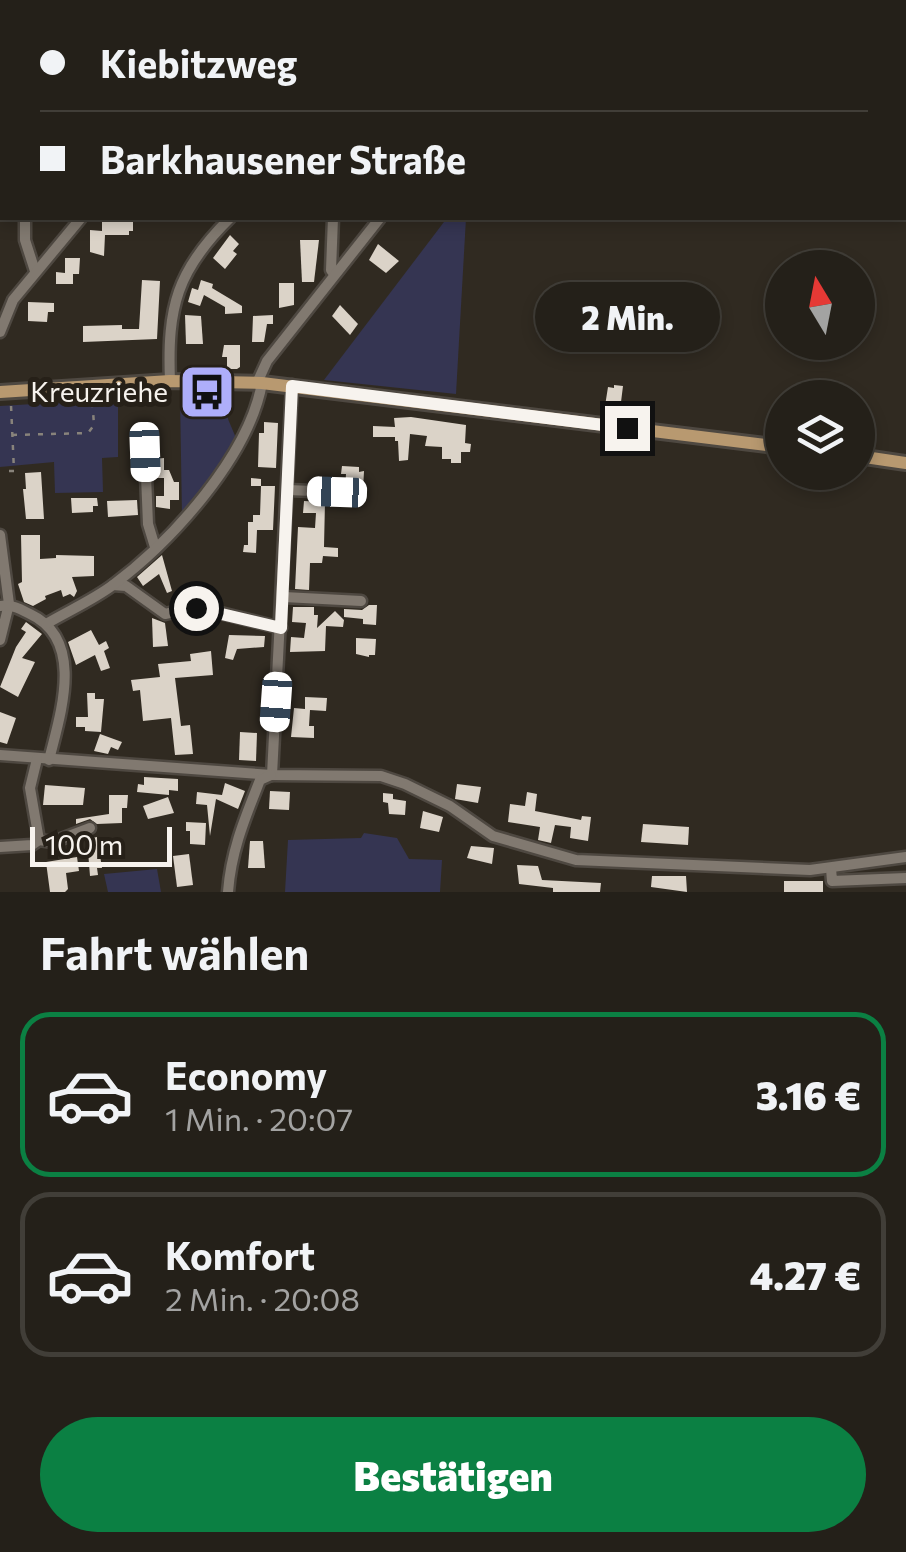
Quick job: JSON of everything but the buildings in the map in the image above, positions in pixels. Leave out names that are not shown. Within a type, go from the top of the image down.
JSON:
[{"type":"main road","points":[[0,392],[170,381],[260,383],[765,445]]},
{"type":"main road","points":[[875,458],[906,463]]},
{"type":"street","points":[[25,220],[25,240],[35,271]]},
{"type":"street","points":[[0,332],[13,300],[78,220]]},
{"type":"street","points":[[170,381],[169,327],[182,276],[203,244],[228,220]]},
{"type":"street","points":[[332,220],[334,274]]},
{"type":"street","points":[[46,624],[113,586],[209,491],[249,429],[267,361],[378,220]]},
{"type":"street","points":[[272,775],[292,386]]},
{"type":"street","points":[[145,452],[148,524],[155,547]]},
{"type":"street","points":[[288,490],[337,492]]},
{"type":"street","points":[[0,535],[4,605],[0,640]]},
{"type":"street","points":[[113,586],[126,586],[165,614],[196,608],[281,628]]},
{"type":"street","points":[[284,597],[361,601]]},
{"type":"street","points":[[4,605],[46,624],[62,649],[65,676],[43,759],[30,788],[40,840]]},
{"type":"street","points":[[0,755],[272,775],[381,776],[450,806],[493,836],[576,860],[754,870],[831,868],[906,858]]},
{"type":"street","points":[[228,892],[231,856],[242,823],[260,780],[272,775]]},
{"type":"street","points":[[0,848],[32,845],[40,840],[53,842],[90,828]]},
{"type":"street","points":[[831,868],[832,881],[906,878]]},
{"type":"path","points":[[12,435],[88,434],[94,425],[92,396]]},
{"type":"path","points":[[0,403],[10,403],[14,470],[9,472]]},
{"type":"shaded area","points":[[445,220],[466,220],[456,394],[324,380]]},
{"type":"shaded area","points":[[226,394],[228,419],[241,450],[212,493],[182,516],[180,396]]},
{"type":"shaded area","points":[[118,399],[118,457],[102,458],[103,492],[55,493],[54,462],[0,467],[0,406]]},
{"type":"shaded area","points":[[364,833],[397,838],[409,859],[442,860],[440,892],[285,892],[288,840],[361,838]]},
{"type":"shaded area","points":[[157,869],[161,892],[108,892],[104,874]]},
{"type":"place","name":"Kreuzriehe","points":[[207,392]]},
{"type":"route","points":[[196,608],[281,628],[292,386],[627,428]]}]
